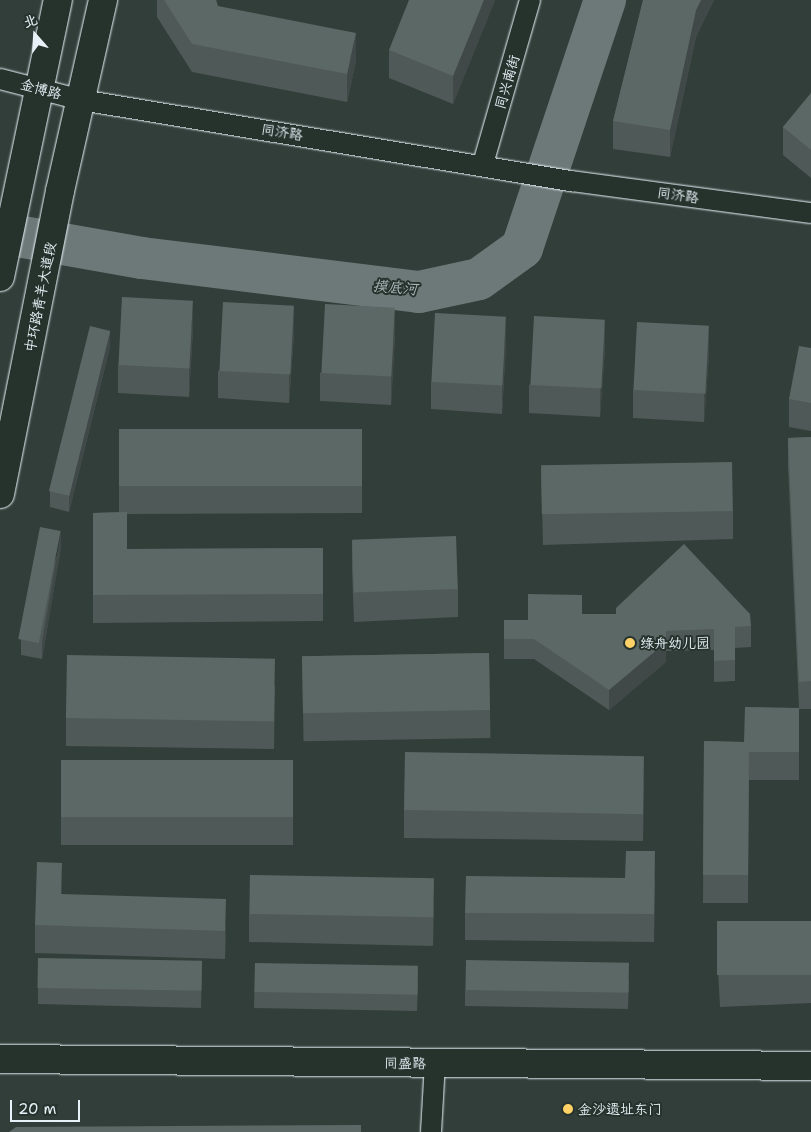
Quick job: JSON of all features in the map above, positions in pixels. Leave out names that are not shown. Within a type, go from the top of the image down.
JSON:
[{"type":"street","points":[[0,277],[58,0]]},
{"type":"street","name":"中环路青羊大道段","points":[[0,494],[60,191],[103,0]]},
{"type":"street","name":"同兴南街","points":[[483,164],[530,0]]},
{"type":"street","name":"金博路","points":[[0,79],[39,87],[81,100]]},
{"type":"street","name":"同济路","points":[[81,100],[483,164],[571,180],[811,213]]},
{"type":"street","name":"同盛路","points":[[0,1059],[811,1066]]},
{"type":"street","points":[[431,1132],[435,1063]]},
{"type":"building","points":[[164,0],[216,0],[218,6],[356,33],[347,74],[192,44]]},
{"type":"building","points":[[409,0],[484,0],[453,76],[389,50]]},
{"type":"building","points":[[643,0],[701,0],[696,10],[670,130],[613,121]]},
{"type":"building","points":[[811,93],[811,150],[783,127]]},
{"type":"building","points":[[122,297],[193,301],[189,369],[118,365]]},
{"type":"building","points":[[223,302],[294,306],[290,375],[219,371]]},
{"type":"building","points":[[325,304],[395,308],[391,377],[321,373]]},
{"type":"building","points":[[435,313],[506,317],[502,386],[431,382]]},
{"type":"building","points":[[534,316],[605,320],[601,389],[530,385]]},
{"type":"building","points":[[637,322],[709,326],[705,394],[633,390]]},
{"type":"building","points":[[90,326],[110,331],[69,496],[49,491]]},
{"type":"building","points":[[799,346],[811,348],[811,403],[789,399]]},
{"type":"building","points":[[119,429],[362,429],[362,486],[119,486]]},
{"type":"building","points":[[811,437],[811,681],[799,682],[788,438]]},
{"type":"building","points":[[732,462],[733,511],[542,514],[541,465]]},
{"type":"building","points":[[127,512],[127,549],[323,548],[323,594],[93,595],[93,513]]},
{"type":"building","points":[[40,527],[61,531],[39,643],[18,639]]},
{"type":"building","points":[[456,536],[458,589],[354,593],[352,540]]},
{"type":"building","points":[[684,544],[750,614],[751,626],[735,627],[735,660],[714,661],[714,629],[666,631],[666,642],[609,690],[534,639],[504,639],[504,620],[528,620],[528,594],[582,595],[582,614],[616,614],[616,608]]},
{"type":"building","points":[[489,653],[490,710],[303,713],[302,656]]},
{"type":"building","points":[[67,655],[275,659],[274,722],[66,718]]},
{"type":"building","points":[[745,707],[799,708],[799,752],[749,752],[748,875],[703,875],[704,741],[744,742]]},
{"type":"building","points":[[405,752],[644,756],[643,814],[404,810]]},
{"type":"building","points":[[61,760],[293,760],[293,817],[61,817]]},
{"type":"building","points":[[626,851],[655,851],[654,914],[465,913],[466,876],[625,878]]},
{"type":"building","points":[[37,862],[62,863],[61,894],[226,899],[225,931],[35,925]]},
{"type":"building","points":[[250,875],[434,878],[433,917],[249,914]]},
{"type":"building","points":[[717,921],[811,921],[811,975],[717,975]]},
{"type":"building","points":[[38,958],[202,961],[201,991],[37,988]]},
{"type":"building","points":[[466,960],[629,963],[628,993],[465,990]]},
{"type":"building","points":[[255,963],[418,966],[417,995],[254,992]]},
{"type":"building","points":[[361,1125],[361,1132],[9,1132],[16,1127]]},
{"type":"waterway","name":"摸底河","points":[[0,233],[142,258],[419,292],[479,279],[522,248],[605,0]]},
{"type":"place","name":"绿舟幼儿园","points":[[630,643]]},
{"type":"place","name":"金沙遗址东门","points":[[568,1109]]}]
